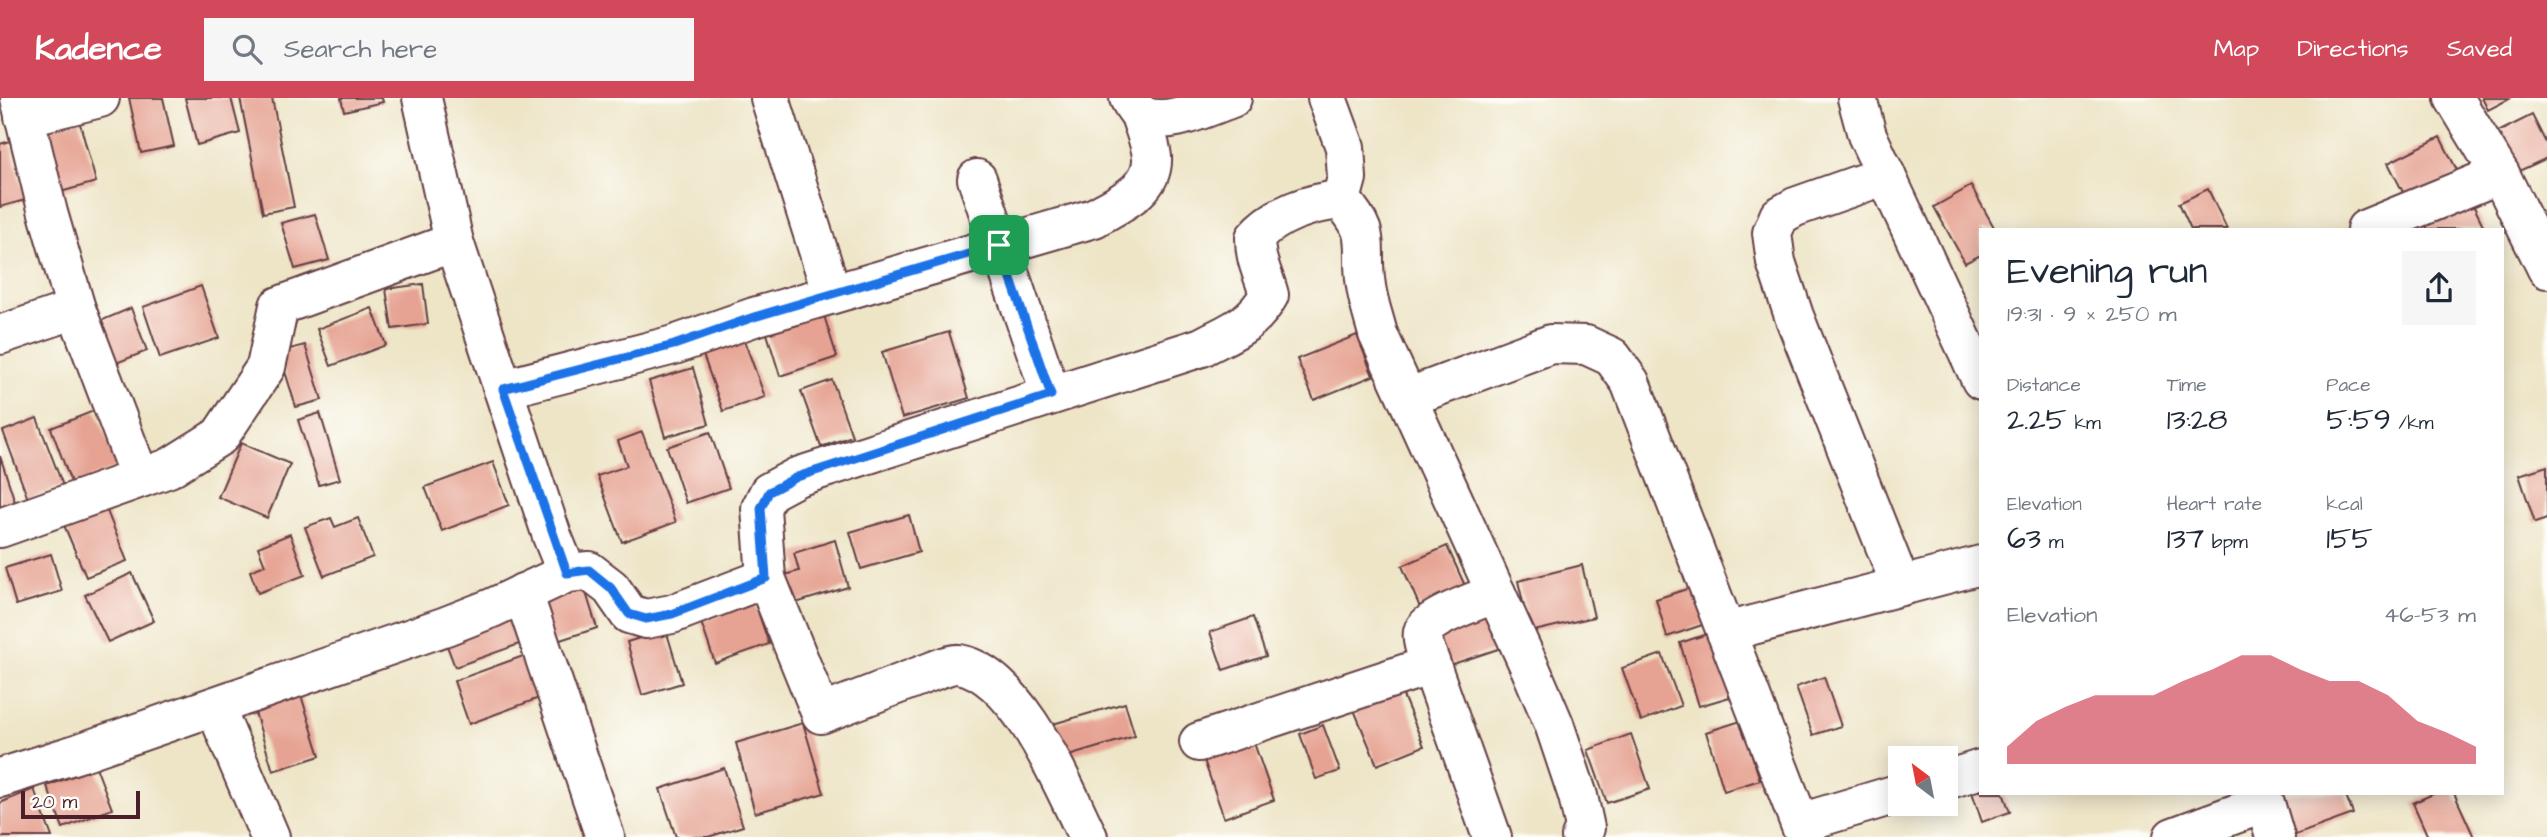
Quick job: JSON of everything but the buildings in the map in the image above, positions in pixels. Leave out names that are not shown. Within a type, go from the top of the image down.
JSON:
[{"type":"street","points":[[100,98],[22,108],[48,213],[76,309],[140,478]]},
{"type":"street","points":[[422,98],[454,243],[567,573]]},
{"type":"street","points":[[770,98],[832,294]]},
{"type":"street","points":[[1135,106],[1157,120],[1179,117],[1232,98]]},
{"type":"street","points":[[1327,98],[1345,147],[1347,178],[1341,200]]},
{"type":"street","points":[[1857,98],[1867,135],[1979,376]]},
{"type":"street","points":[[2454,98],[2500,174],[2547,269]]},
{"type":"street","points":[[503,389],[674,345],[832,294],[1094,218],[1125,200],[1146,183],[1152,158],[1135,106]]},
{"type":"street","points":[[2368,228],[2500,174]]},
{"type":"street","points":[[1886,175],[1779,215],[1772,233],[1776,262],[1794,316],[1901,586]]},
{"type":"street","points":[[976,179],[1051,395]]},
{"type":"street","points":[[1088,837],[1040,741],[1011,698],[982,674],[957,664],[821,714],[766,578],[761,508],[769,492],[797,477],[1202,347],[1241,327],[1261,311],[1269,295],[1255,258],[1255,238],[1266,224],[1324,202],[1341,200]]},
{"type":"street","points":[[1341,200],[1355,215],[1363,230],[1366,285],[1378,334],[1531,670],[1558,736],[1578,796],[1585,828],[1581,837]]},
{"type":"street","points":[[0,528],[169,468],[220,436],[265,367],[279,306],[454,243]]},
{"type":"street","points":[[0,335],[76,309]]},
{"type":"street","points":[[1407,398],[1550,344],[1586,345],[1612,357],[1630,383],[1803,830],[1888,798]]},
{"type":"street","points":[[1726,632],[1979,566]]},
{"type":"street","points":[[0,778],[215,707],[446,626],[567,573],[589,570],[611,588],[629,614],[646,619],[672,614],[766,578]]},
{"type":"street","points":[[523,593],[605,837]]},
{"type":"street","points":[[1492,837],[1423,643],[1426,626],[1432,621],[1496,593]]},
{"type":"street","points":[[1199,742],[1431,665]]},
{"type":"street","points":[[215,707],[270,837]]},
{"type":"street","points":[[1958,776],[1979,770]]},
{"type":"street","points":[[2172,837],[2268,811]]},
{"type":"route","points":[[999,245],[1051,395],[797,477],[769,492],[761,508],[766,578],[672,614],[646,619],[629,614],[611,588],[589,570],[567,573],[503,389],[674,345],[754,317],[999,245]]}]
